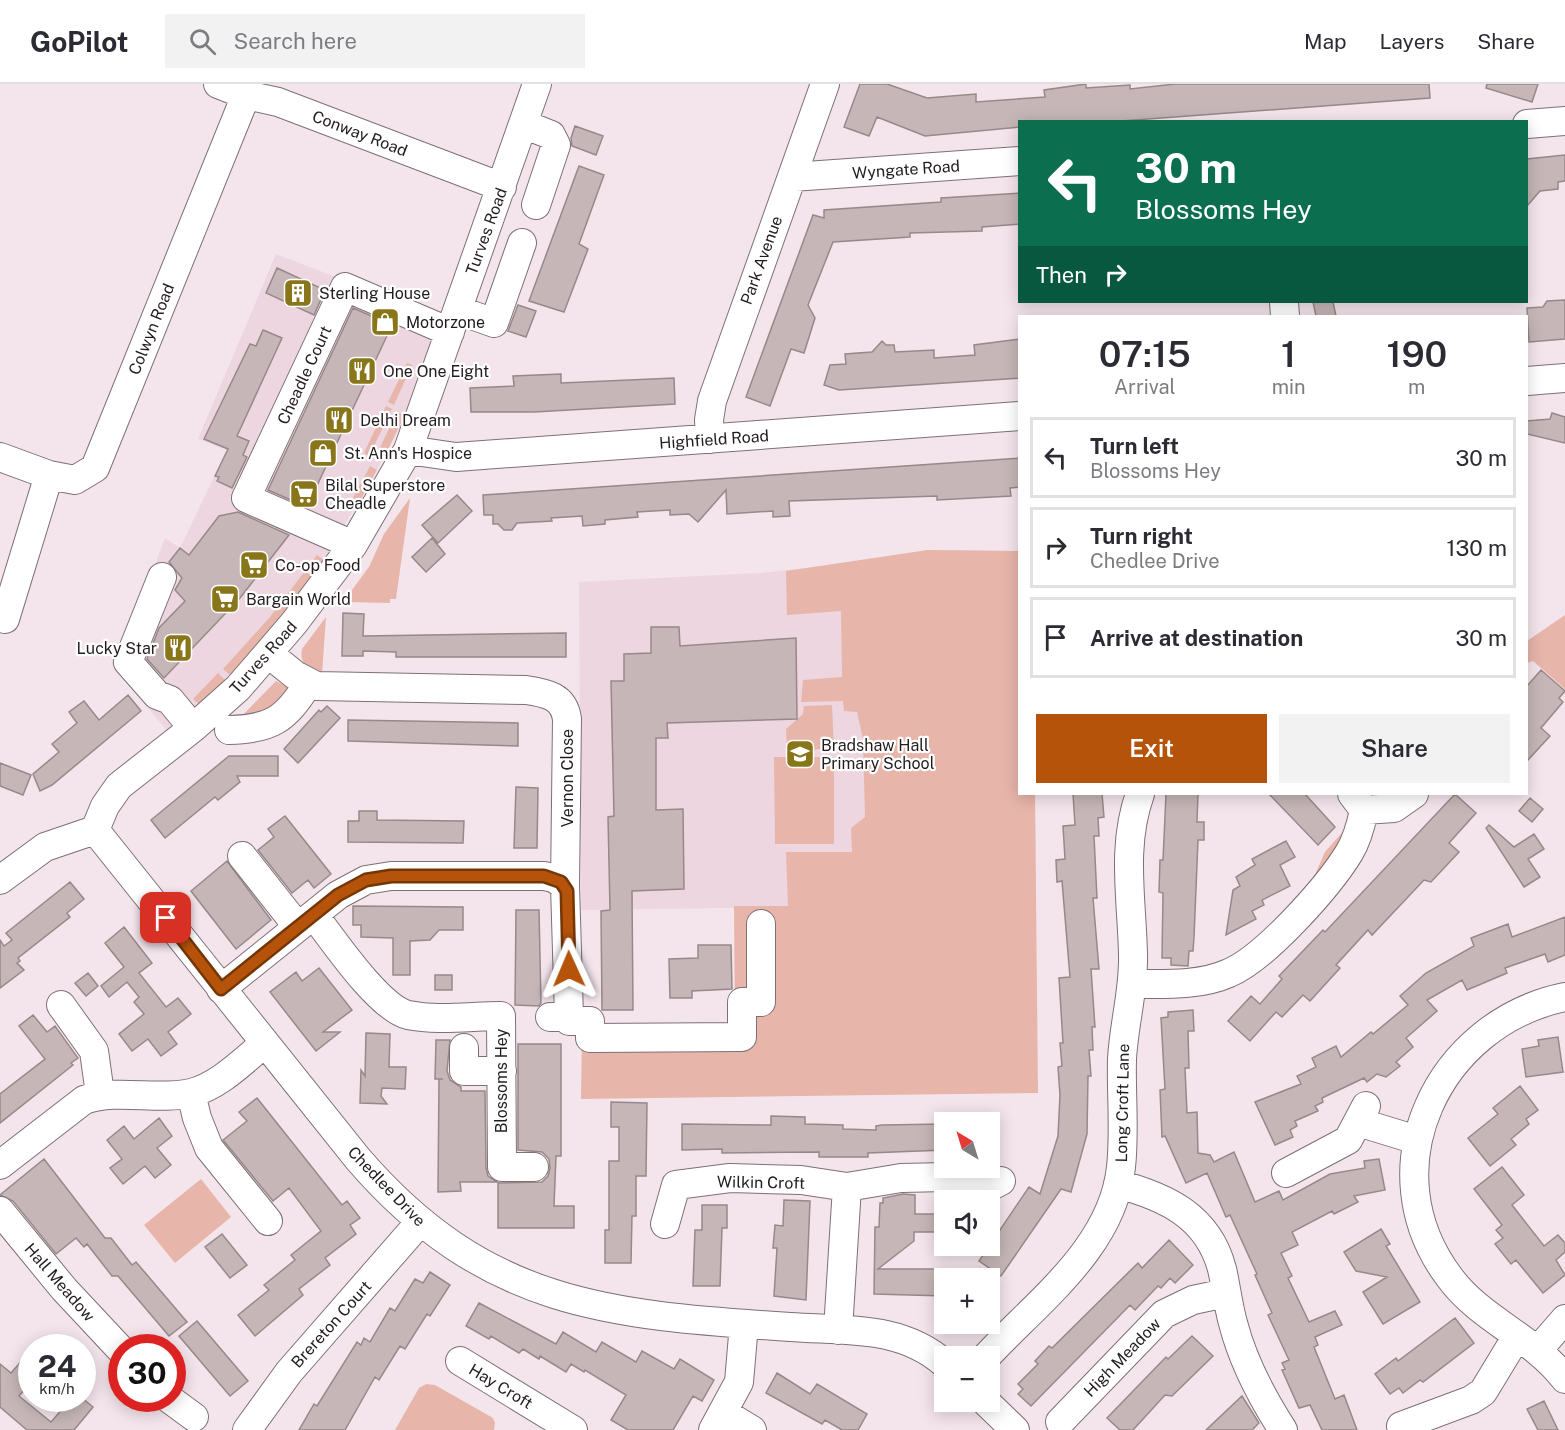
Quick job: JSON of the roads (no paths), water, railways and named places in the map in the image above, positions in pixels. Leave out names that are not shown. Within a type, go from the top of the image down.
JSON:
[{"type":"street","name":"Conway Road","points":[[218,84],[246,95],[281,93],[502,187]]},
{"type":"street","name":"Turves Road","points":[[94,830],[105,806],[119,786],[193,728],[238,688],[269,654],[353,545],[408,450],[537,84]]},
{"type":"street","name":"Park Avenue","points":[[710,439],[709,420],[712,401],[825,84]]},
{"type":"street","name":"Colwyn Road","points":[[0,457],[50,476],[75,480],[95,468],[246,95]]},
{"type":"street","points":[[1528,124],[1565,121]]},
{"type":"street","points":[[523,124],[551,135],[556,145],[536,205]]},
{"type":"street","name":"Wyngate Road","points":[[792,177],[1018,161]]},
{"type":"street","points":[[454,321],[494,323],[522,243]]},
{"type":"street","name":"Cheadle Court","points":[[353,545],[246,498],[345,287],[454,321]]},
{"type":"street","points":[[1528,381],[1565,378]]},
{"type":"street","name":"Highfield Road","points":[[408,450],[456,457],[1018,416]]},
{"type":"street","points":[[5,619],[50,476]]},
{"type":"street","points":[[162,577],[128,662],[157,695],[170,700],[193,728]]},
{"type":"street","points":[[229,730],[269,726],[308,684],[269,654]]},
{"type":"street","name":"Vernon Close","points":[[308,684],[323,687],[526,690],[552,696],[561,702],[566,710],[567,719],[565,1021],[590,1021],[590,1038],[742,1036],[742,1002],[761,1002],[761,924]]},
{"type":"street","name":"Long Croft Lane","points":[[996,1346],[1084,1253],[1104,1221],[1118,1184],[1123,1150],[1124,1035],[1134,984],[1127,866],[1130,834],[1140,795]]},
{"type":"street","points":[[1134,984],[1212,979],[1228,974],[1254,959],[1281,933],[1349,853],[1359,831],[1358,802],[1394,808],[1413,795]]},
{"type":"street","points":[[4,868],[45,847],[94,830]]},
{"type":"street","name":"Chedlee Drive","points":[[94,830],[370,1173],[420,1222],[478,1262],[546,1292],[633,1313],[899,1336],[934,1355]]},
{"type":"street","points":[[242,856],[306,921]]},
{"type":"street","points":[[221,989],[352,886],[366,880],[391,876],[544,876],[554,878],[565,886]]},
{"type":"street","name":"Blossoms Hey","points":[[306,921],[396,1010],[407,1015],[422,1016],[501,1016],[502,1167],[534,1167]]},
{"type":"street","points":[[1565,997],[1521,1011],[1502,1022],[1463,1053],[1444,1076],[1426,1111],[1417,1140],[1413,1168],[1417,1203],[1436,1255],[1463,1294],[1528,1343],[1565,1379]]},
{"type":"street","points":[[61,1006],[94,1051],[100,1094]]},
{"type":"street","points":[[0,1165],[70,1109],[100,1094],[166,1096],[191,1093],[221,1078],[264,1043]]},
{"type":"street","points":[[464,1048],[464,1071],[502,1071]]},
{"type":"street","points":[[191,1093],[197,1119],[209,1148],[268,1221]]},
{"type":"street","points":[[1286,1173],[1357,1123],[1417,1140]]},
{"type":"street","name":"Wilkin Croft","points":[[665,1224],[674,1175],[801,1180],[847,1188],[901,1178],[946,1177],[957,1180],[967,1190]]},
{"type":"street","name":"Wilkin Croft","points":[[986,1190],[1001,1181]]},
{"type":"street","points":[[1118,1184],[1163,1198],[1193,1218],[1214,1247],[1251,1376],[1283,1430]]},
{"type":"street","points":[[838,1330],[847,1188]]},
{"type":"street","name":"Hall Meadow","points":[[0,1211],[64,1289],[108,1336]]},
{"type":"street","name":"Brereton Court","points":[[247,1430],[289,1372],[420,1222]]},
{"type":"street","name":"High Meadow","points":[[1060,1421],[1164,1314],[1193,1300],[1226,1293]]},
{"type":"street","points":[[1401,1426],[1471,1400],[1482,1392],[1528,1343],[1565,1319]]},
{"type":"street","points":[[744,1324],[741,1375],[719,1421],[752,1430]]},
{"type":"street","name":"Hay Croft","points":[[460,1361],[573,1430]]},
{"type":"street","points":[[186,1411],[194,1417]]},
{"type":"street","points":[[996,1412],[1015,1430]]},
{"type":"place","name":"Sterling House","points":[[298,293]]},
{"type":"place","name":"Motorzone","points":[[385,322]]},
{"type":"place","name":"One One Eight","points":[[362,371]]},
{"type":"place","name":"Delhi Dream","points":[[339,420]]},
{"type":"place","name":"St. Ann's Hospice","points":[[323,453]]},
{"type":"place","name":"Bilal Superstore Cheadle","points":[[304,494]]},
{"type":"place","name":"Co-op Food","points":[[254,565]]},
{"type":"place","name":"Bargain World","points":[[225,599]]},
{"type":"place","name":"Lucky Star","points":[[178,648]]},
{"type":"place","name":"Bradshaw Hall Primary School","points":[[800,754]]}]
